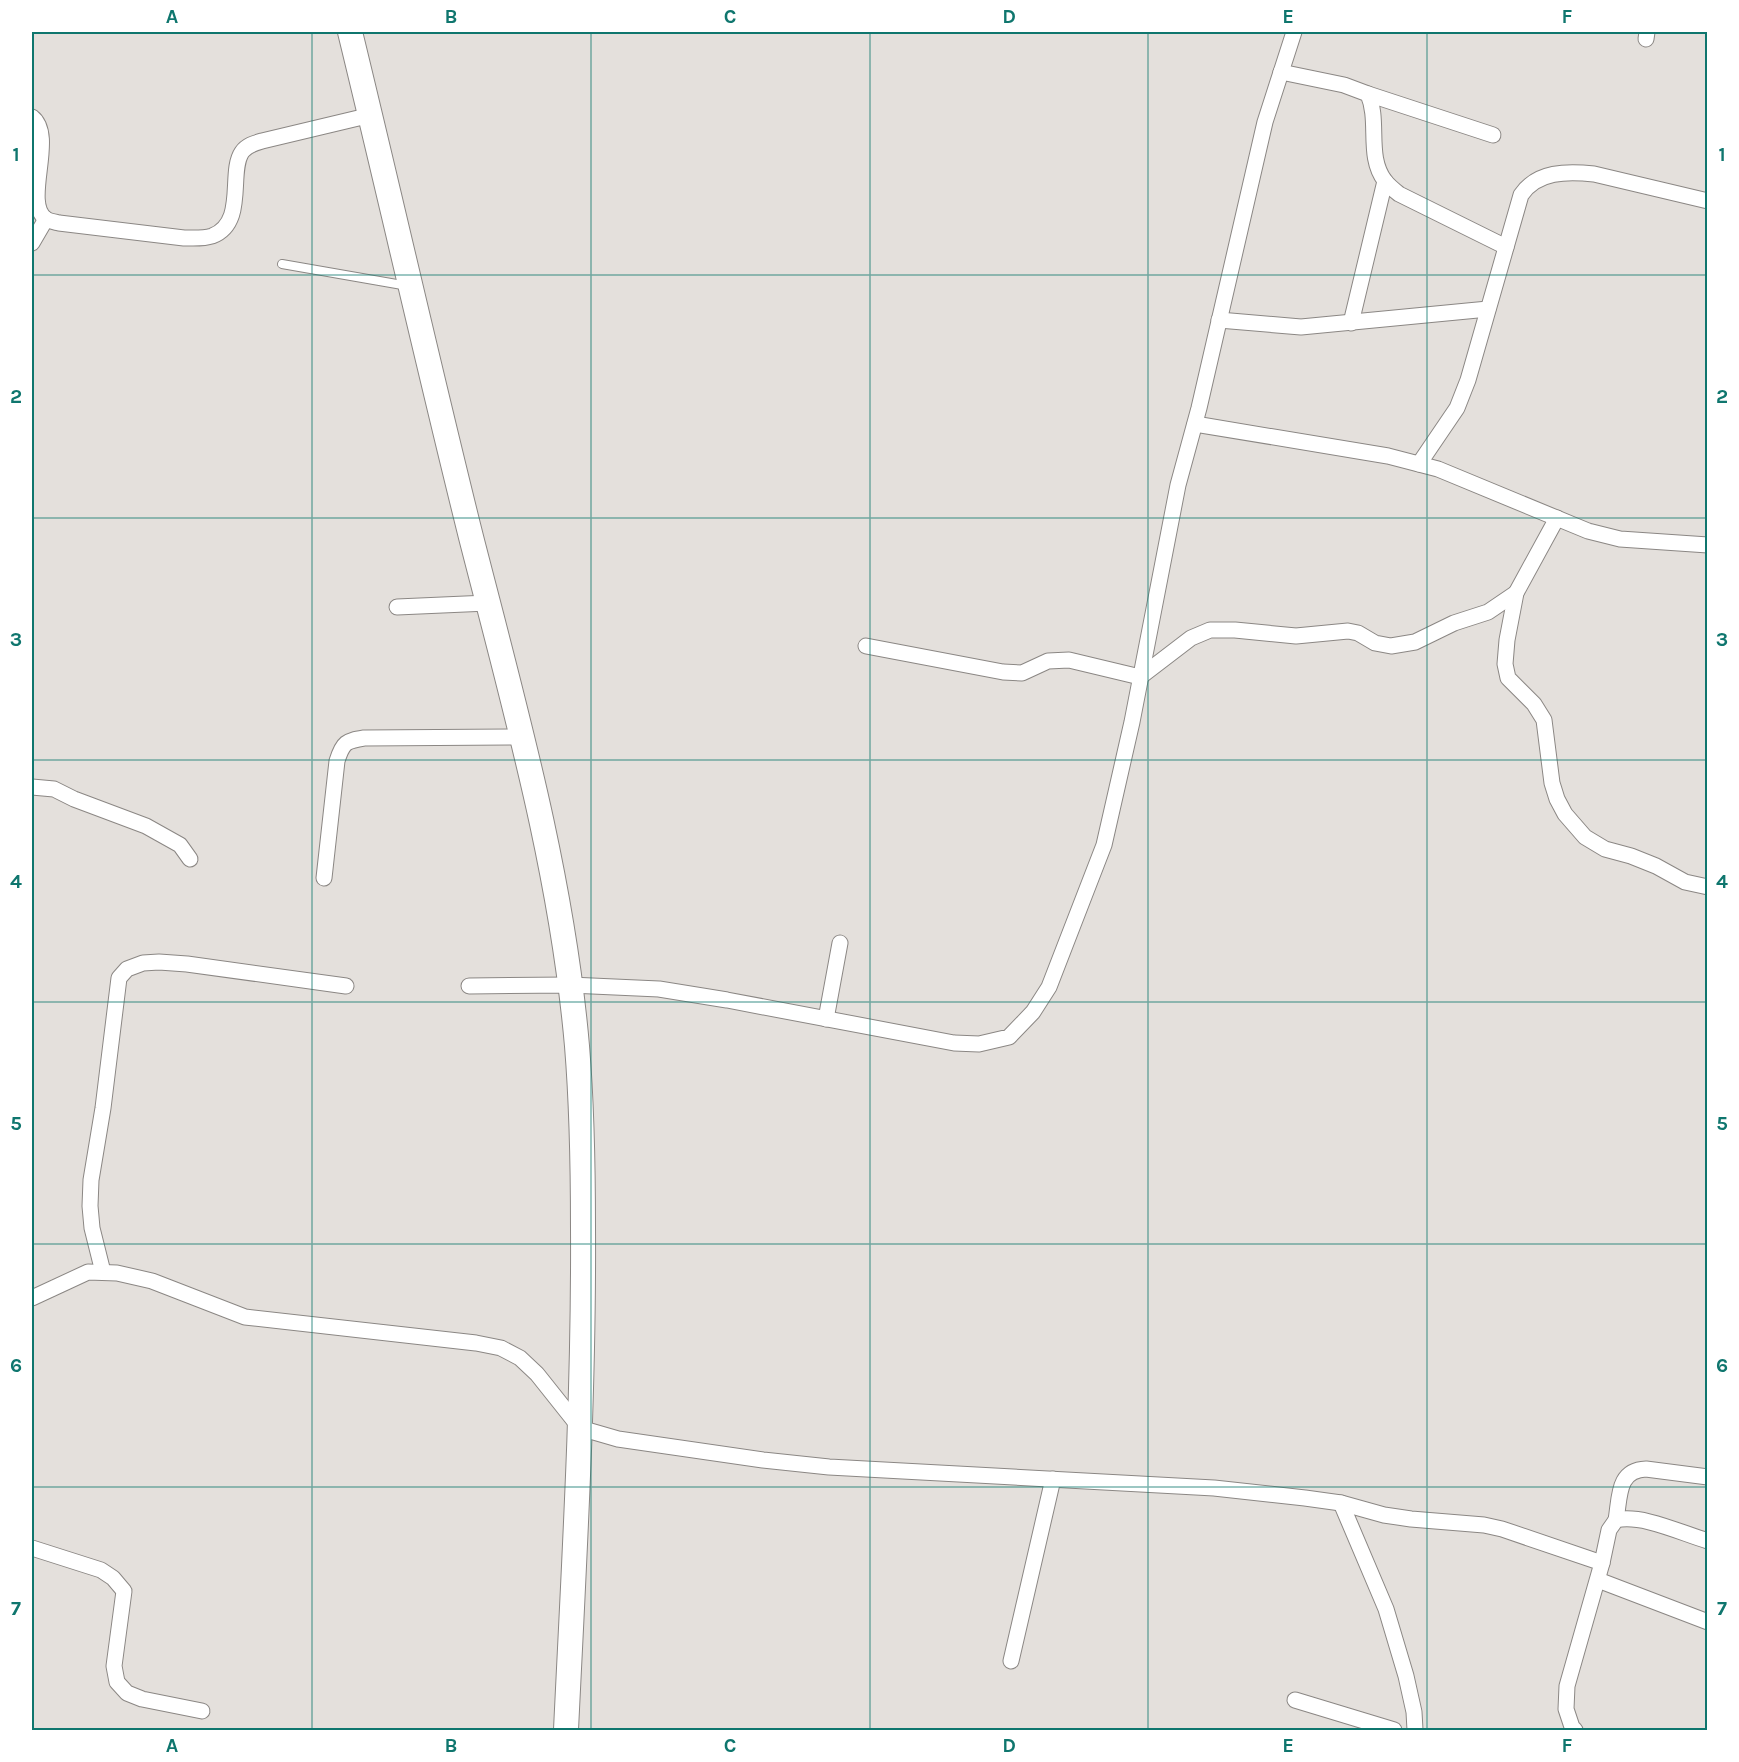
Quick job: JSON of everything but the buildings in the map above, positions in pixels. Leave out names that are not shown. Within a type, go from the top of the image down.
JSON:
[{"type":"highway","points":[[350,32],[425,353],[523,737],[549,861],[570,985],[578,1063],[584,1288],[566,1731]]},
{"type":"street","points":[[469,986],[570,985],[659,989],[954,1043],[979,1044],[1009,1037],[1034,1012],[1049,987],[1104,845],[1132,722],[1178,485],[1195,424],[1260,144],[1294,32]]},
{"type":"street","points":[[1281,72],[1344,85],[1493,135]]},
{"type":"street","points":[[1368,94],[1374,112],[1374,151],[1385,181],[1399,194],[1506,247]]},
{"type":"street","points":[[32,117],[39,124],[42,135],[38,198],[39,211],[46,219],[59,223],[184,238],[212,236],[220,232],[231,216],[236,194],[238,165],[244,149],[262,141],[370,115]]},
{"type":"street","points":[[1419,464],[1457,408],[1468,380],[1521,195],[1528,185],[1538,178],[1562,172],[1594,174],[1707,201]]},
{"type":"street","points":[[1351,322],[1385,181]]},
{"type":"street","points":[[32,243],[46,219]]},
{"type":"street","points":[[1219,320],[1301,327],[1488,309]]},
{"type":"street","points":[[1195,424],[1388,456],[1438,469],[1588,531],[1620,539],[1707,545]]},
{"type":"street","points":[[1557,518],[1516,593],[1505,664],[1508,678],[1534,704],[1544,720],[1552,783],[1557,799],[1565,814],[1585,837],[1605,849],[1656,866],[1685,882],[1707,887]]},
{"type":"street","points":[[1140,677],[1191,638],[1210,630],[1296,636],[1348,631],[1358,633],[1375,643],[1391,646],[1415,642],[1454,623],[1488,612],[1516,593]]},
{"type":"street","points":[[397,607],[488,603]]},
{"type":"street","points":[[866,645],[1003,672],[1022,672],[1048,661],[1069,660],[1140,677]]},
{"type":"street","points":[[324,878],[337,761],[340,749],[348,741],[364,738],[523,737]]},
{"type":"street","points":[[32,787],[54,789],[74,799],[146,826],[180,845],[190,859]]},
{"type":"street","points":[[826,1019],[840,943]]},
{"type":"street","points":[[103,1272],[92,1228],[90,1197],[119,978],[127,969],[143,963],[159,962],[346,986]]},
{"type":"street","points":[[32,1298],[88,1272],[117,1273],[152,1281],[245,1317],[476,1343],[501,1348],[520,1358],[537,1374],[580,1428],[618,1439],[829,1467],[1214,1488],[1341,1503],[1411,1520],[1502,1528],[1602,1563]]},
{"type":"street","points":[[1575,1731],[1566,1709],[1567,1686],[1610,1530],[1616,1520],[1623,1481],[1628,1473],[1636,1469],[1707,1477]]},
{"type":"street","points":[[1011,1661],[1053,1479]]},
{"type":"street","points":[[1341,1503],[1386,1609],[1406,1676],[1414,1712],[1415,1731]]},
{"type":"street","points":[[1616,1520],[1639,1519],[1707,1541]]},
{"type":"street","points":[[32,1548],[101,1570],[113,1578],[124,1591],[114,1666],[117,1682],[128,1693],[142,1699],[202,1710]]},
{"type":"street","points":[[1598,1580],[1707,1622]]},
{"type":"street","points":[[1295,1700],[1394,1731]]},
{"type":"lane","points":[[282,264],[410,286]]}]
